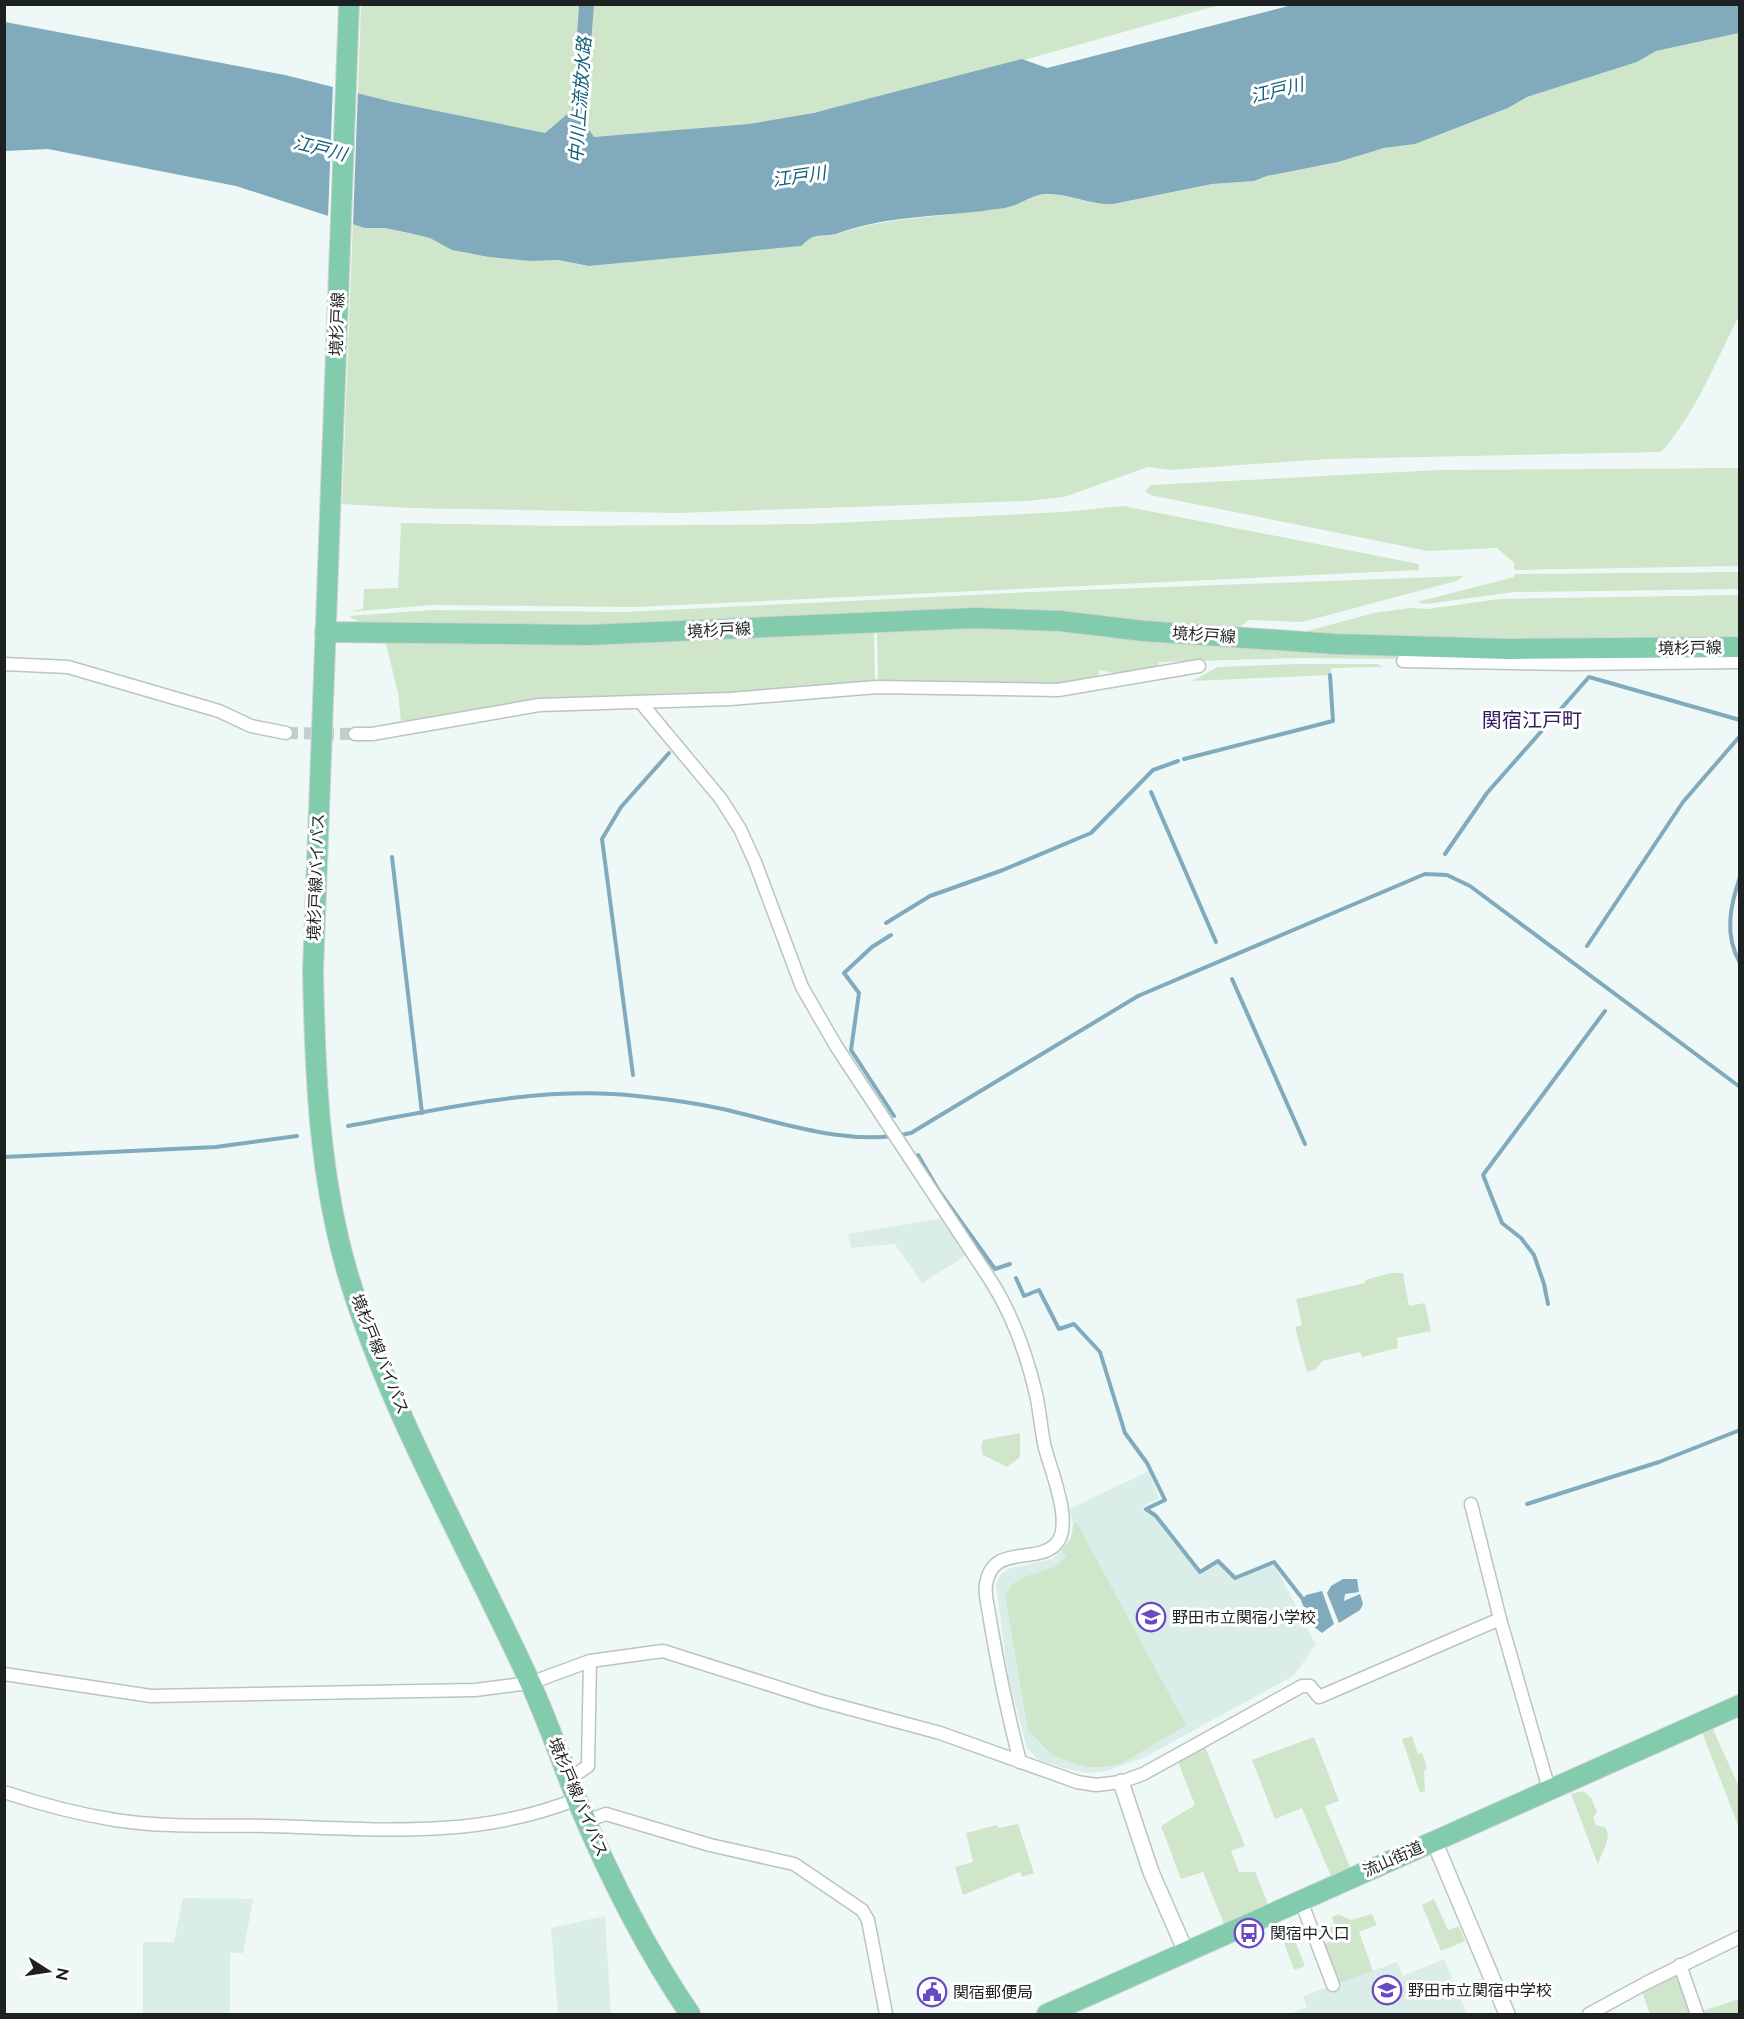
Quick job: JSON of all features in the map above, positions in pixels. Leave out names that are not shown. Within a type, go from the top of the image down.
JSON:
[{"type":"main road","name":"境杉戸線","points":[[349,4],[325,632],[631,634],[975,618],[1060,621],[1144,631],[1335,644],[1508,649],[1740,647]]},
{"type":"main road","name":"境杉戸線バイパス","points":[[325,632],[313,971],[318,1106],[335,1218],[349,1276],[366,1327],[460,1538],[530,1683],[586,1821],[660,1968],[690,2014]]},
{"type":"main road","name":"流山街道","points":[[1047,2014],[1740,1705]]},
{"type":"street","points":[[1403,661],[1571,664],[1740,662]]},
{"type":"street","points":[[4,664],[68,667],[219,711],[251,726],[286,733]]},
{"type":"street","points":[[355,734],[372,734],[539,705],[642,704],[877,687],[1058,690],[1199,666]]},
{"type":"street","points":[[642,704],[721,799],[740,829],[755,862],[802,987],[836,1046],[1003,1299],[1036,1394],[1042,1438],[1060,1502],[1063,1525],[1056,1544],[1046,1551],[1004,1559],[992,1569],[986,1584],[999,1677],[1020,1762]]},
{"type":"street","points":[[1471,1504],[1500,1619],[1549,1789]]},
{"type":"street","points":[[4,1674],[151,1696],[475,1690],[530,1683],[590,1661],[663,1651],[821,1701],[940,1733],[1077,1782],[1096,1785],[1121,1782],[1143,1774],[1302,1686],[1310,1686],[1319,1697],[1500,1619]]},
{"type":"street","points":[[569,1779],[588,1766],[590,1661]]},
{"type":"street","points":[[1121,1782],[1151,1872],[1186,1952]]},
{"type":"street","points":[[4,1792],[32,1802],[117,1820],[378,1831],[449,1830],[482,1825],[557,1807],[577,1799]]},
{"type":"street","points":[[586,1821],[606,1814],[699,1842],[794,1864],[813,1875],[862,1910],[868,1920],[886,2014]]},
{"type":"street","points":[[1434,1841],[1507,2014]]},
{"type":"street","points":[[1301,1901],[1334,1985]]},
{"type":"street","points":[[1589,2014],[1740,1936]]},
{"type":"street","points":[[1680,1965],[1697,2014]]},
{"type":"shaded area","points":[[942,1218],[968,1254],[922,1283],[895,1244],[851,1248],[848,1234]]},
{"type":"shaded area","name":"野田市立関宿小学校","points":[[1149,1471],[1159,1498],[1142,1507],[1156,1517],[1199,1574],[1218,1562],[1235,1579],[1274,1564],[1316,1645],[1293,1676],[1143,1758],[1106,1771],[1088,1773],[1063,1768],[1037,1759],[1027,1748],[1008,1676],[996,1584],[1000,1575],[1008,1569],[1052,1559],[1064,1548],[1071,1538],[1073,1524],[1069,1509]]},
{"type":"shaded area","points":[[183,1898],[253,1899],[243,1953],[230,1953],[230,2014],[143,2014],[143,1942],[174,1942]]},
{"type":"shaded area","points":[[605,1916],[611,2014],[558,2014],[551,1928]]},
{"type":"shaded area","name":"野田市立関宿中学校","points":[[1444,1959],[1467,2014],[1295,2014],[1294,2012],[1307,2007],[1303,1996],[1397,1962],[1403,1976]]},
{"type":"green space","points":[[361,5],[579,5],[572,110],[545,133],[358,93]]},
{"type":"green space","points":[[594,5],[1220,5],[929,86],[811,113],[713,129],[593,137],[585,124]]},
{"type":"green space","points":[[1739,33],[1739,316],[1695,404],[1674,437],[1661,452],[1327,459],[1170,470],[1148,467],[1064,497],[1028,501],[677,513],[410,508],[342,504],[353,222],[365,228],[385,228],[430,238],[464,253],[530,261],[558,260],[589,266],[801,246],[814,237],[834,235],[874,224],[1005,207],[1042,194],[1055,194],[1096,203],[1113,204],[1212,184],[1254,181],[1267,176],[1338,162],[1384,148],[1415,144],[1508,108],[1527,97],[1637,62],[1656,51]]},
{"type":"green space","points":[[1739,468],[1739,566],[1514,570],[1514,563],[1497,548],[1428,551],[1150,495],[1145,491],[1151,485],[1439,470]]},
{"type":"green space","points":[[1123,506],[1419,564],[1419,570],[636,607],[432,605],[348,612],[363,609],[364,589],[398,588],[401,523],[561,526],[811,524],[1063,512]]},
{"type":"green space","points":[[1739,572],[1739,589],[1515,592],[1426,604],[1417,602],[1514,577],[1515,574]]},
{"type":"green space","points":[[1464,576],[1456,581],[1302,622],[1249,620],[1232,632],[1184,628],[364,624],[348,616],[433,610],[624,612],[1032,592]]},
{"type":"green space","points":[[1739,595],[1739,639],[1427,641],[1293,632],[1307,631],[1374,613],[1410,608],[1427,609],[1500,599]]},
{"type":"green space","points":[[992,626],[1587,661],[1300,658],[1159,662],[1158,669],[1120,674],[1099,670],[1098,679],[1042,687],[878,682],[877,630]]},
{"type":"green space","points":[[874,630],[875,683],[733,693],[604,699],[533,699],[474,712],[401,721],[398,693],[385,640]]},
{"type":"green space","points":[[1377,664],[1383,667],[1331,668],[1331,675],[1192,681],[1218,667]]},
{"type":"green space","points":[[1390,1273],[1403,1273],[1409,1306],[1425,1303],[1431,1331],[1397,1338],[1398,1348],[1362,1357],[1360,1352],[1322,1361],[1316,1369],[1307,1372],[1295,1327],[1302,1325],[1296,1299],[1365,1283],[1365,1280]]},
{"type":"green space","points":[[1020,1433],[1020,1457],[1007,1467],[983,1455],[981,1448],[983,1440]]},
{"type":"green space","points":[[1077,1523],[1186,1725],[1124,1762],[1106,1767],[1086,1767],[1052,1755],[1028,1730],[1005,1595],[1019,1580],[1052,1568],[1066,1556],[1061,1551],[1071,1538],[1074,1524]]},
{"type":"green space","points":[[1712,1727],[1739,1787],[1739,1828],[1702,1732]]},
{"type":"green space","points":[[1412,1736],[1418,1754],[1422,1753],[1427,1768],[1424,1771],[1425,1791],[1420,1793],[1402,1739]]},
{"type":"green space","points":[[1314,1737],[1339,1801],[1325,1806],[1350,1867],[1331,1876],[1302,1808],[1275,1819],[1252,1760]]},
{"type":"green space","points":[[1205,1747],[1245,1846],[1231,1851],[1239,1872],[1255,1872],[1267,1901],[1267,1905],[1224,1924],[1203,1872],[1181,1879],[1161,1826],[1195,1805],[1178,1762]]},
{"type":"green space","points":[[1583,1791],[1591,1798],[1597,1812],[1593,1817],[1596,1825],[1605,1827],[1608,1836],[1598,1865],[1571,1794]]},
{"type":"green space","points":[[1018,1824],[1034,1873],[1022,1877],[1020,1872],[963,1895],[955,1867],[973,1862],[966,1833],[997,1825],[999,1828]]},
{"type":"green space","points":[[1434,1899],[1448,1930],[1459,1926],[1465,1941],[1441,1951],[1422,1905]]},
{"type":"green space","points":[[1338,1914],[1351,1920],[1372,1914],[1377,1925],[1359,1932],[1373,1971],[1339,1983],[1324,1944],[1333,1940],[1329,1928],[1335,1926],[1332,1917]]},
{"type":"green space","points":[[1293,1936],[1305,1966],[1294,1970],[1283,1940]]},
{"type":"green space","points":[[1672,1975],[1678,1977],[1691,2014],[1650,2014],[1642,1992]]},
{"type":"green space","points":[[1739,1999],[1739,2014],[1703,2014],[1702,2011]]},
{"type":"water","points":[[579,5],[594,5],[585,124],[594,137],[749,124],[813,113],[1022,59],[1047,68],[1292,5],[1739,5],[1739,33],[1656,51],[1637,62],[1527,97],[1508,108],[1415,144],[1384,148],[1338,162],[1267,176],[1254,181],[1212,184],[1113,204],[1045,194],[1003,208],[874,223],[811,238],[801,246],[589,266],[558,260],[530,261],[489,257],[452,250],[430,238],[385,228],[365,228],[236,186],[48,149],[5,151],[5,22],[285,75],[393,102],[545,133],[572,110]]},
{"type":"water","points":[[1343,1579],[1357,1579],[1359,1592],[1345,1594],[1344,1601],[1360,1594],[1363,1604],[1360,1610],[1339,1623],[1327,1593],[1331,1586]]},
{"type":"water","points":[[1322,1591],[1334,1624],[1322,1633],[1313,1626],[1301,1601],[1306,1595]]},
{"type":"pier","points":[[333,83],[358,89],[353,225],[328,217]]},
{"type":"waterway","points":[[1184,759],[1333,721],[1330,675]]},
{"type":"waterway","points":[[1445,854],[1487,793],[1589,677],[1740,720]]},
{"type":"waterway","points":[[1587,946],[1683,802],[1740,736]]},
{"type":"waterway","points":[[633,1075],[602,839],[621,807],[669,753]]},
{"type":"waterway","points":[[886,923],[930,896],[1003,870],[1091,833],[1153,770],[1178,761]]},
{"type":"waterway","points":[[1151,792],[1216,942]]},
{"type":"waterway","points":[[392,857],[422,1113]]},
{"type":"waterway","points":[[348,1126],[492,1100],[601,1093],[702,1105],[816,1132],[864,1137],[888,1137],[911,1133],[1138,996],[1425,874],[1447,875],[1470,886],[1740,1087]]},
{"type":"waterway","points":[[1740,877],[1730,920],[1732,942],[1740,963]]},
{"type":"waterway","points":[[891,935],[872,947],[844,973],[859,993],[851,1050],[894,1116]]},
{"type":"waterway","points":[[1232,979],[1305,1144]]},
{"type":"waterway","points":[[1548,1304],[1534,1255],[1521,1238],[1502,1223],[1483,1175],[1605,1011]]},
{"type":"waterway","points":[[4,1157],[216,1147],[297,1136]]},
{"type":"waterway","points":[[918,1155],[939,1191],[995,1269],[1010,1264]]},
{"type":"waterway","points":[[1016,1278],[1024,1296],[1039,1290],[1059,1329],[1074,1324],[1100,1352],[1125,1433],[1147,1463],[1165,1500],[1146,1509],[1156,1516],[1200,1572],[1218,1561],[1235,1578],[1274,1562],[1302,1598]]},
{"type":"waterway","points":[[1527,1504],[1659,1462],[1740,1430]]},
{"type":"tunnel","points":[[286,733],[355,734]]},
{"type":"place","name":"野田市立関宿小学校","points":[[1151,1617]]},
{"type":"place","name":"関宿中入口","points":[[1249,1933]]},
{"type":"place","name":"野田市立関宿中学校","points":[[1387,1990]]},
{"type":"place","name":"関宿郵便局","points":[[932,1992]]},
{"type":"district","name":"関宿江戸町","points":[[1532,720]]},
{"type":"water label","name":"江戸川","points":[[1277,90]]},
{"type":"water label","name":"中川上流放水路","points":[[580,100]]},
{"type":"water label","name":"江戸川","points":[[320,148]]},
{"type":"water label","name":"江戸川","points":[[799,176]]}]
